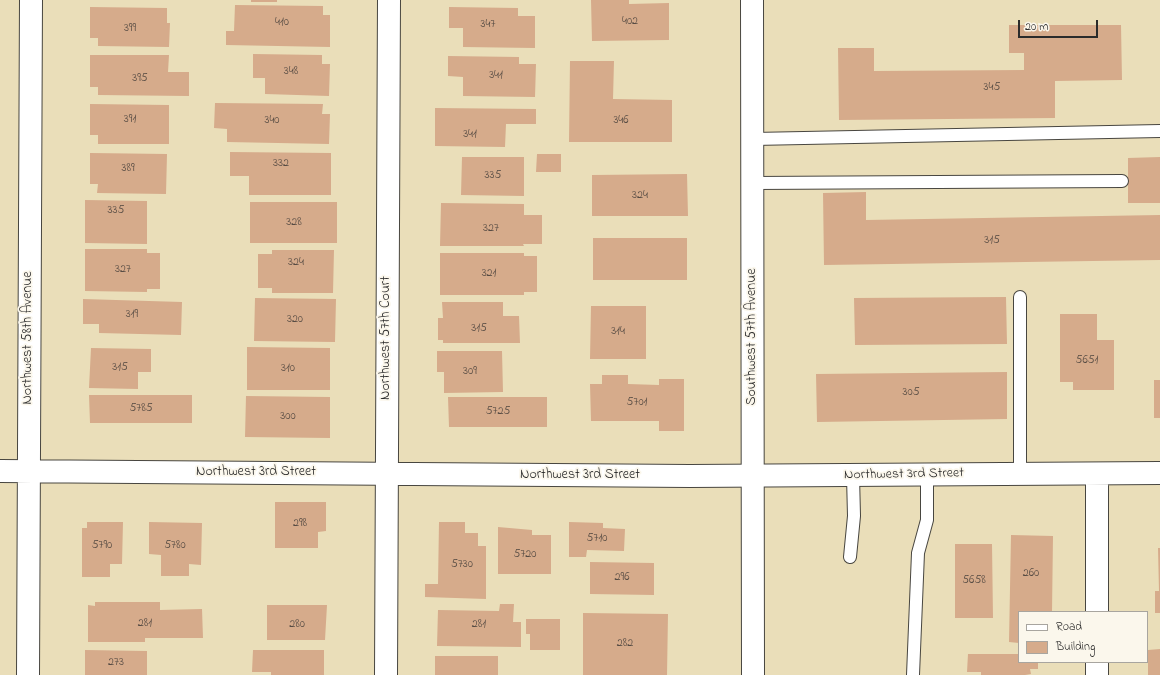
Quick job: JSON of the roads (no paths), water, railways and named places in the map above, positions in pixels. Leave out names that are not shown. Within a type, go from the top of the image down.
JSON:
[{"type":"street","name":"Northwest 58th Avenue","points":[[28,675],[31,0]]},
{"type":"street","name":"Northwest 57th Court","points":[[386,675],[389,0]]},
{"type":"street","name":"Southwest 57th Avenue","points":[[752,0],[752,675]]},
{"type":"street","name":"Northwest 3rd Street","points":[[0,471],[753,476],[1160,473]]},
{"type":"street","points":[[1097,474],[1097,611]]},
{"type":"street","points":[[1097,663],[1097,675]]},
{"type":"lane","points":[[753,139],[1160,131]]},
{"type":"lane","points":[[753,183],[1122,181]]},
{"type":"lane","points":[[1020,297],[1020,474]]},
{"type":"lane","points":[[913,675],[918,552],[927,520],[927,474]]},
{"type":"lane","points":[[850,557],[854,520],[853,476]]}]
